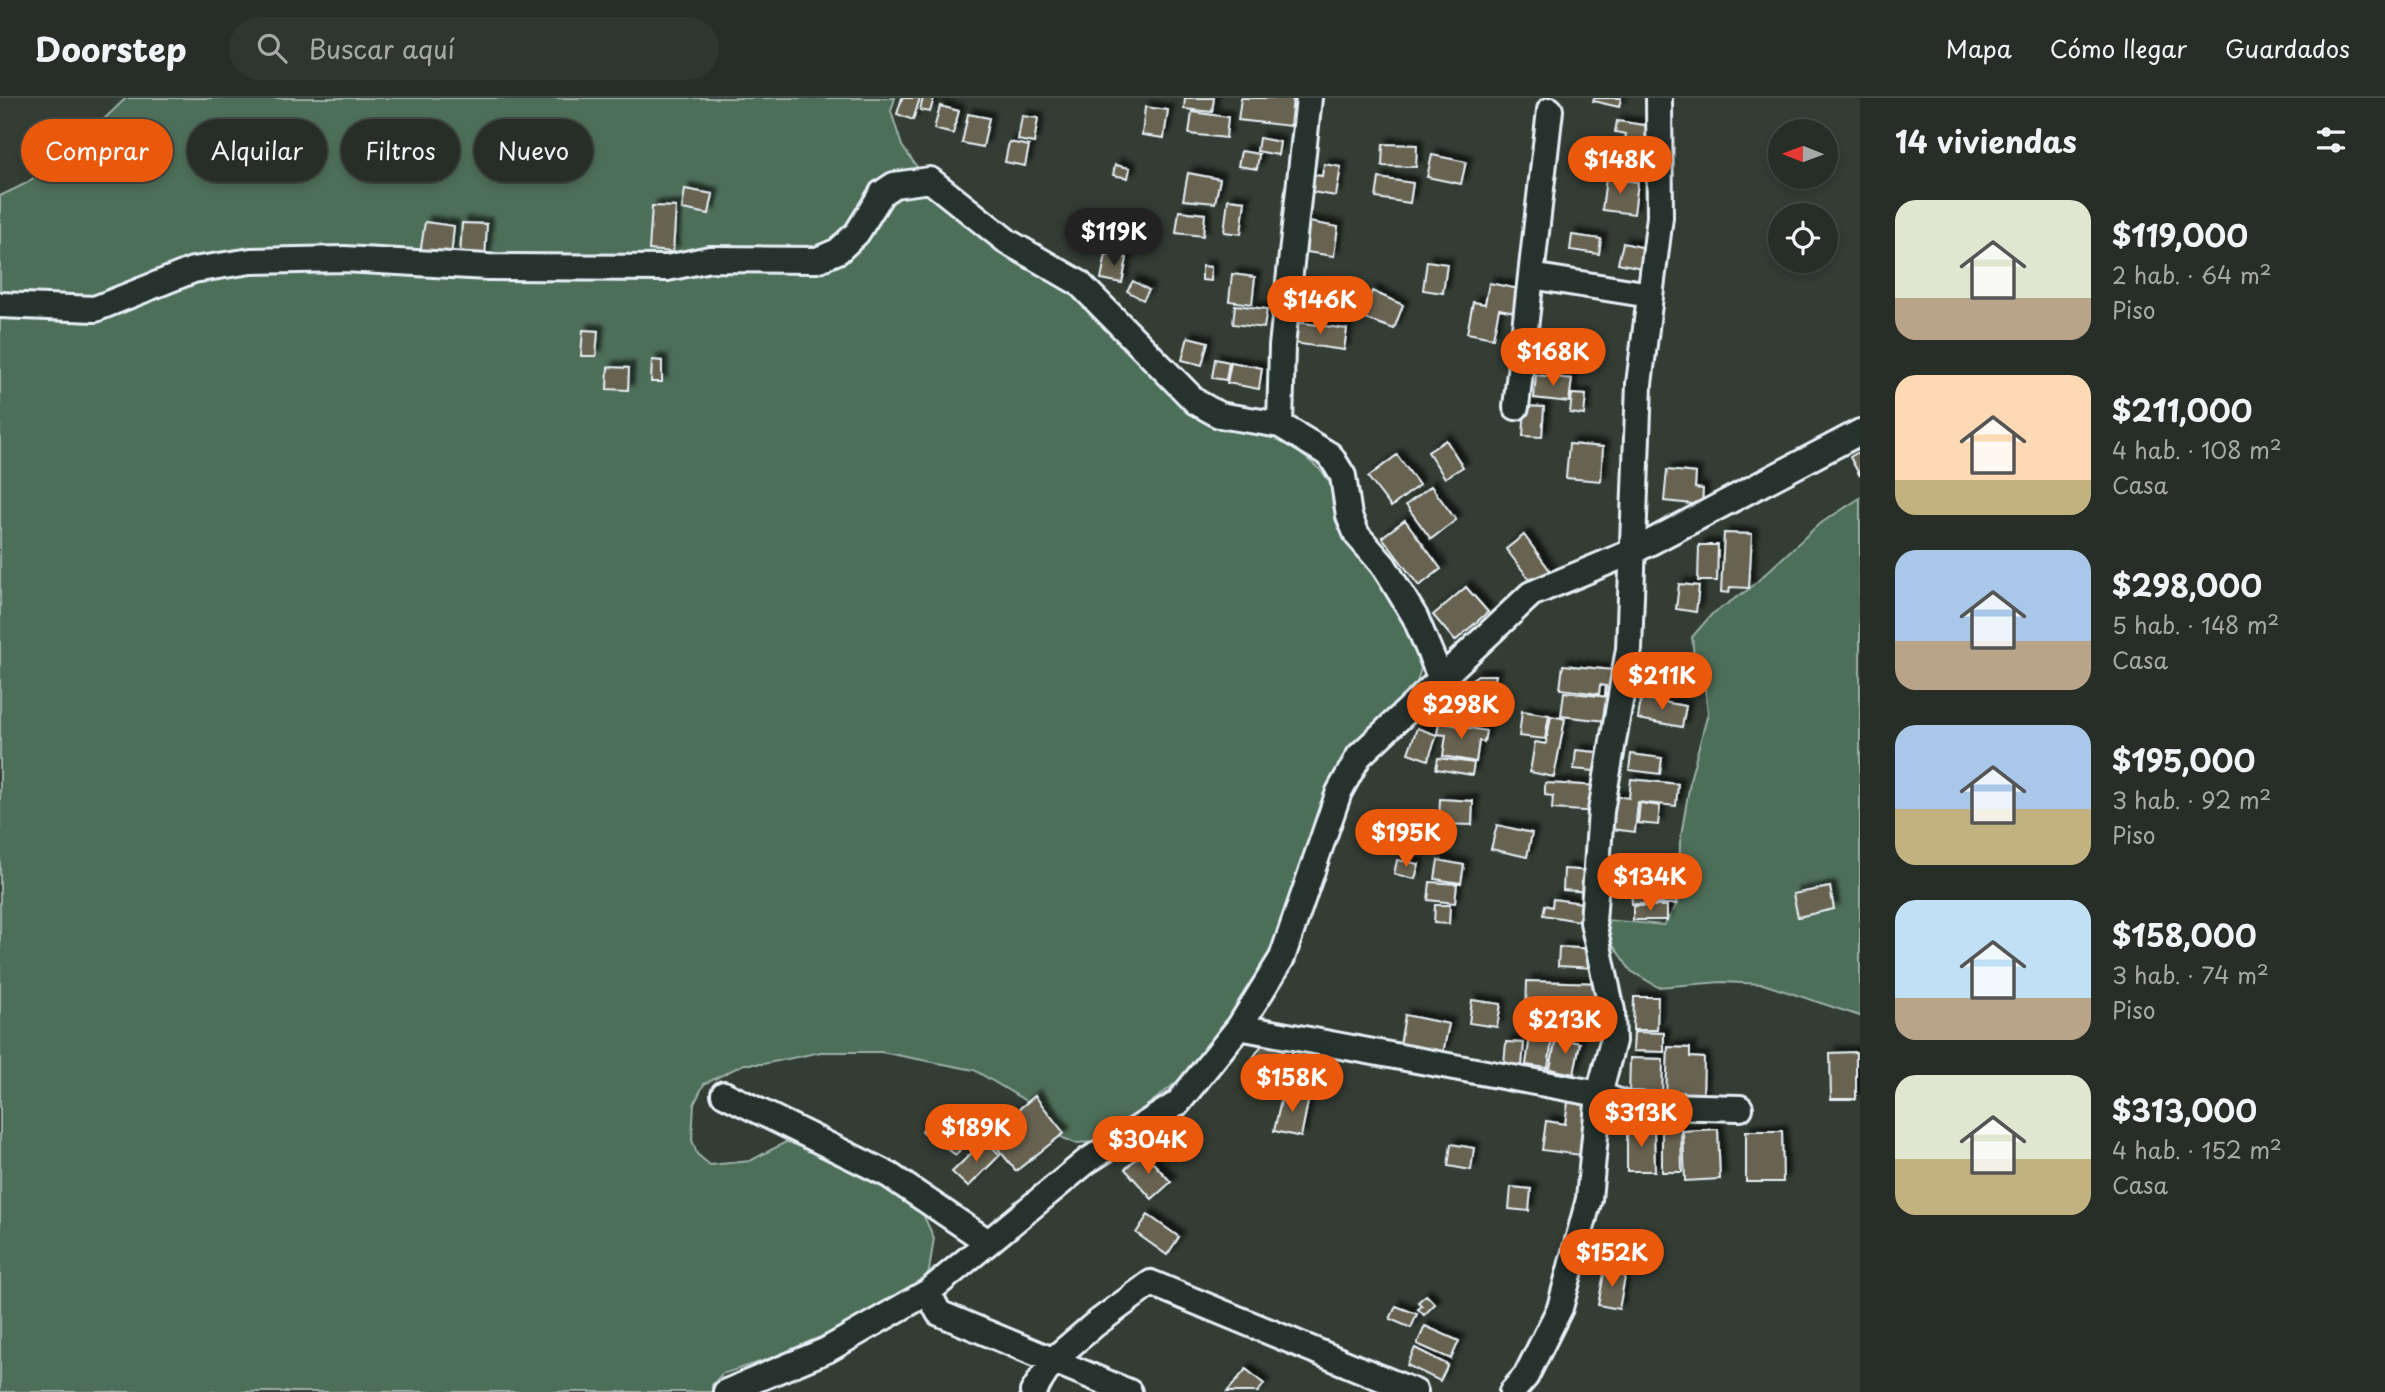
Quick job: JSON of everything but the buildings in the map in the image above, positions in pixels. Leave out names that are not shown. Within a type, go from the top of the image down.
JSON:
[{"type":"street","points":[[1280,425],[1282,346],[1309,98]]},
{"type":"street","points":[[1512,1392],[1526,1376],[1560,1308],[1589,1199],[1599,1094],[1613,1041],[1612,1011],[1592,922],[1601,811],[1629,649],[1639,384],[1660,217],[1659,98]]},
{"type":"street","points":[[1516,407],[1550,110]]},
{"type":"street","points":[[0,305],[95,309],[193,270],[251,261],[344,259],[488,267],[667,268],[710,258],[817,260],[838,251],[857,233],[882,193],[894,185],[930,180],[1008,242],[1079,283],[1196,402],[1219,415],[1280,425],[1330,455],[1343,476],[1349,516],[1357,535],[1384,566],[1415,617],[1441,679]]},
{"type":"street","points":[[1531,276],[1650,295]]},
{"type":"street","points":[[726,1392],[827,1350],[928,1292],[1087,1161],[1178,1103],[1239,1027],[1282,958],[1339,792],[1359,756],[1531,594],[1632,552],[1860,432]]},
{"type":"street","points":[[1239,1027],[1599,1094],[1626,1105],[1740,1108]]},
{"type":"street","points":[[724,1094],[889,1175],[988,1242]]},
{"type":"street","points":[[1033,1392],[1054,1360],[1094,1325],[1151,1283],[1415,1392]]},
{"type":"street","points":[[928,1292],[939,1314],[1129,1392]]},
{"type":"green space","points":[[126,98],[895,98],[891,111],[902,146],[933,189],[1071,287],[1189,406],[1286,442],[1322,471],[1331,485],[1333,506],[1342,531],[1402,618],[1421,668],[1416,686],[1330,784],[1317,813],[1269,964],[1246,1000],[1223,1024],[1186,1075],[1097,1142],[1075,1143],[1056,1135],[1045,1118],[1026,1101],[974,1070],[881,1052],[821,1052],[763,1064],[744,1064],[704,1084],[694,1104],[692,1140],[697,1154],[710,1165],[750,1161],[786,1142],[807,1143],[921,1210],[934,1238],[929,1271],[920,1284],[848,1325],[769,1359],[722,1374],[712,1385],[712,1392],[0,1392],[0,196],[28,182],[173,182],[173,119],[104,119]]},
{"type":"green space","points":[[1860,498],[1860,1016],[1763,984],[1722,982],[1658,987],[1631,971],[1613,945],[1606,920],[1664,925],[1679,901],[1680,842],[1691,776],[1708,713],[1705,687],[1695,667],[1692,637],[1712,614],[1749,589],[1818,525]]}]
